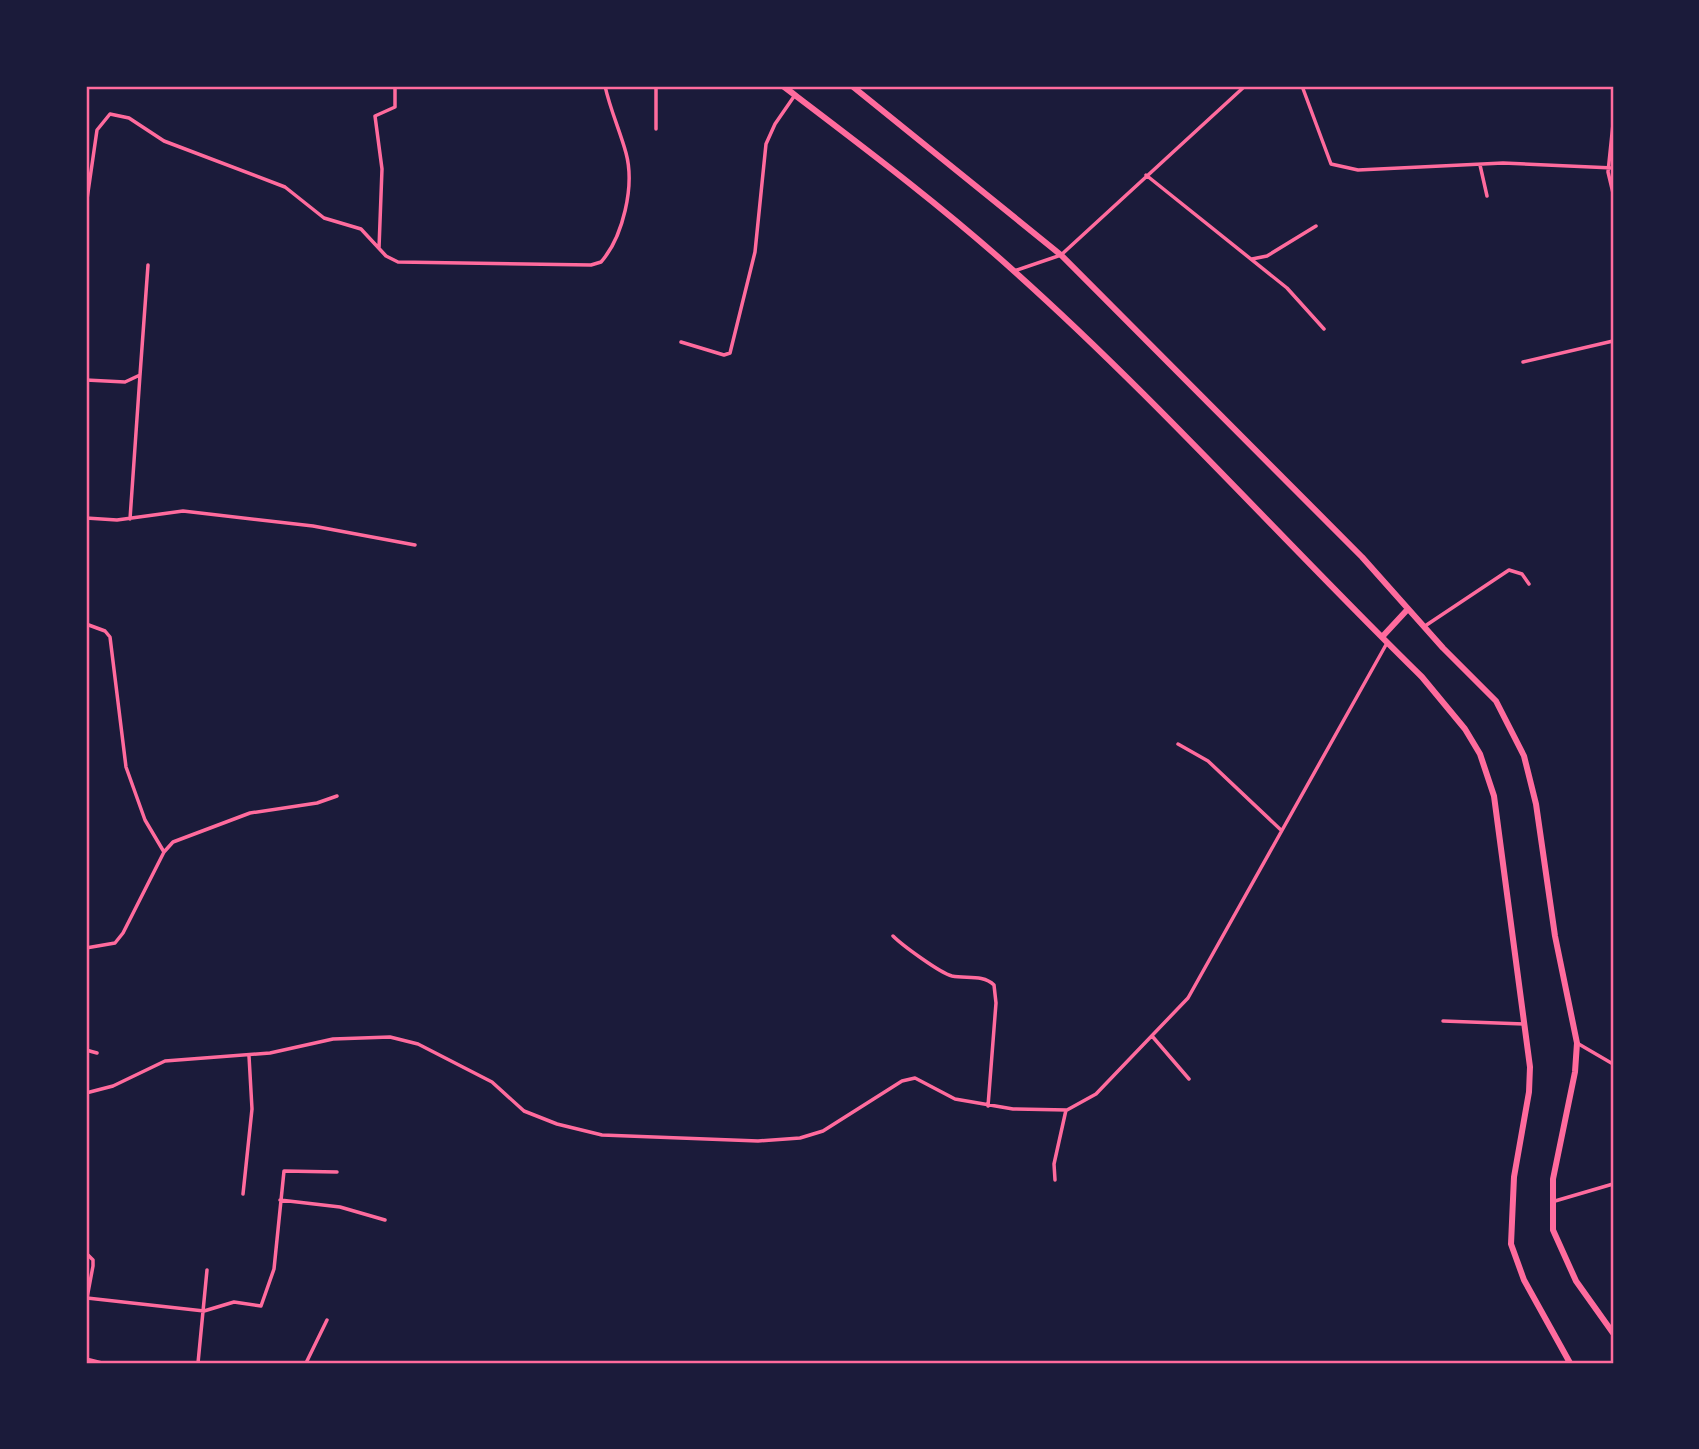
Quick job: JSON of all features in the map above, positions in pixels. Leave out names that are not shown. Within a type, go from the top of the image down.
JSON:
[{"type":"highway","points":[[783,86],[861,144],[1014,271],[1216,467],[1445,702],[1465,729],[1488,774],[1526,1024],[1529,1092],[1514,1177],[1511,1244],[1524,1280],[1570,1363]]},
{"type":"highway","points":[[852,86],[1061,255],[1362,557],[1423,627],[1496,701],[1524,756],[1536,804],[1555,936],[1577,1043],[1575,1072],[1550,1202],[1556,1243],[1576,1281],[1613,1333]]},
{"type":"highway","points":[[1384,640],[1408,610]]},
{"type":"street","points":[[379,248],[382,169],[374,116],[396,107],[395,86]]},
{"type":"street","points":[[86,206],[97,130],[110,114],[119,115],[129,118],[164,141],[285,187],[324,218],[361,229],[379,248],[398,262],[591,265],[601,262],[617,234],[625,207],[628,168],[605,86]]},
{"type":"street","points":[[656,86],[656,129]]},
{"type":"street","points":[[1014,271],[1061,255],[1236,88],[1245,86]]},
{"type":"street","points":[[1301,86],[1331,164],[1358,170],[1480,165],[1611,168]]},
{"type":"street","points":[[681,342],[724,355],[730,353],[755,252],[766,144],[775,124],[795,95]]},
{"type":"street","points":[[1613,124],[1613,193]]},
{"type":"street","points":[[1480,165],[1487,196]]},
{"type":"street","points":[[1146,175],[1287,288],[1324,329]]},
{"type":"street","points":[[1252,259],[1267,256],[1316,226]]},
{"type":"street","points":[[130,519],[148,265]]},
{"type":"street","points":[[1522,362],[1613,341]]},
{"type":"street","points":[[86,380],[125,382],[140,374]]},
{"type":"street","points":[[86,517],[130,519],[183,510],[313,526],[415,545]]},
{"type":"street","points":[[1423,627],[1509,570],[1522,574],[1530,584]]},
{"type":"street","points":[[86,624],[105,631],[110,637],[126,767],[145,820],[164,852]]},
{"type":"street","points":[[86,1093],[113,1086],[165,1061],[248,1056],[333,1039],[403,1038],[492,1082],[535,1117],[614,1135],[758,1142],[800,1138],[823,1131],[902,1081],[915,1078],[954,1099],[988,1107],[1066,1110],[1096,1094],[1188,998],[1384,640]]},
{"type":"street","points":[[1178,744],[1208,761],[1281,830]]},
{"type":"street","points":[[86,948],[115,943],[123,933],[164,852],[173,842],[190,833],[241,816],[317,803],[337,796]]},
{"type":"street","points":[[893,936],[905,948],[949,975],[984,979],[994,985],[996,1003],[988,1107]]},
{"type":"street","points":[[1443,1021],[1526,1024]]},
{"type":"street","points":[[1152,1037],[1189,1079]]},
{"type":"street","points":[[1577,1043],[1613,1064]]},
{"type":"street","points":[[86,1050],[97,1053]]},
{"type":"street","points":[[243,1194],[252,1109],[248,1056]]},
{"type":"street","points":[[1055,1180],[1055,1164],[1066,1110]]},
{"type":"street","points":[[86,1253],[93,1260],[93,1266],[86,1301],[204,1311],[234,1302],[261,1306],[274,1269],[284,1171],[337,1172]]},
{"type":"street","points":[[1550,1202],[1613,1184]]},
{"type":"street","points":[[280,1200],[340,1208],[385,1220]]},
{"type":"street","points":[[198,1363],[207,1270]]},
{"type":"street","points":[[306,1363],[327,1320]]},
{"type":"street","points":[[86,1359],[102,1363]]}]
